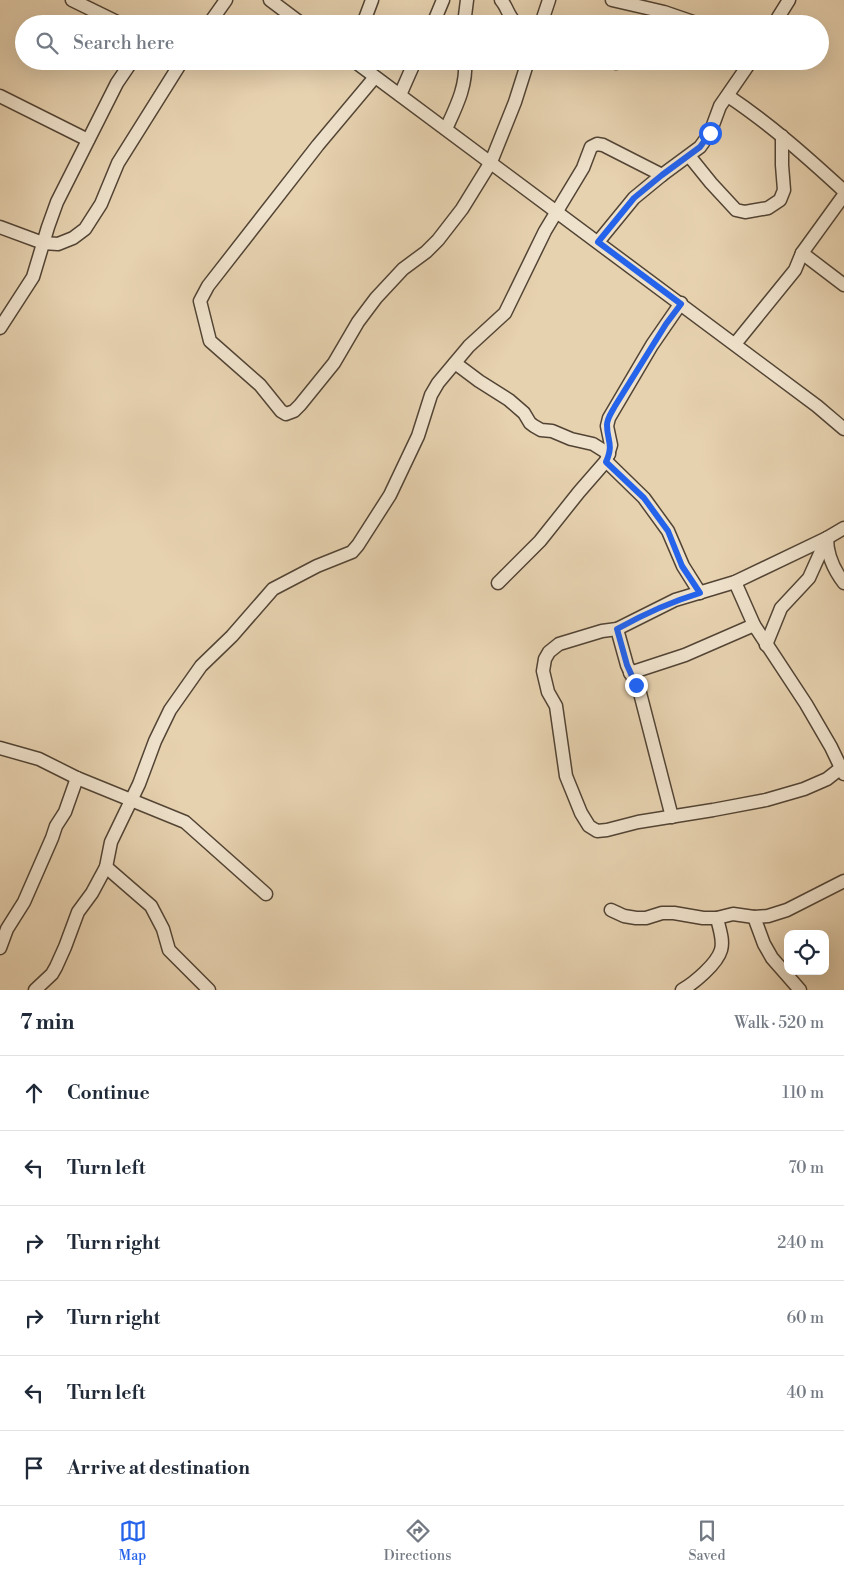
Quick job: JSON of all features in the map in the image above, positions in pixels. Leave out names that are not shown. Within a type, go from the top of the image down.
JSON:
[{"type":"street","points":[[72,0],[103,15]]},
{"type":"street","points":[[215,15],[226,0]]},
{"type":"street","points":[[270,0],[290,15]]},
{"type":"street","points":[[366,15],[372,0]]},
{"type":"street","points":[[437,15],[443,0]]},
{"type":"street","points":[[465,15],[467,0]]},
{"type":"street","points":[[501,0],[507,7],[509,15]]},
{"type":"street","points":[[544,15],[549,0]]},
{"type":"street","points":[[612,0],[673,15]]},
{"type":"street","points":[[780,15],[790,0]]},
{"type":"street","points":[[0,327],[33,277],[57,202],[117,83],[126,70]]},
{"type":"street","points":[[0,227],[43,243],[58,244],[73,238],[85,229],[101,204],[118,163],[176,70]]},
{"type":"street","points":[[366,70],[735,344],[817,406],[844,429]]},
{"type":"street","points":[[400,95],[411,70]]},
{"type":"street","points":[[446,129],[459,99],[464,81],[465,70]]},
{"type":"street","points":[[375,77],[318,145],[208,286],[200,301],[210,341],[260,385],[281,411],[286,414],[294,411],[300,405],[334,364],[358,322],[376,298],[403,268],[426,252],[449,227],[491,162],[515,102],[525,70]]},
{"type":"street","points":[[598,242],[634,198],[700,147],[710,133],[720,106],[744,70]]},
{"type":"street","points":[[0,96],[88,140]]},
{"type":"street","points":[[728,96],[756,114],[844,193],[802,253],[795,270],[735,344]]},
{"type":"street","points":[[690,156],[711,183],[736,210],[746,212],[768,208],[780,200],[784,190],[782,136]]},
{"type":"street","points":[[35,990],[52,974],[65,947],[78,912],[92,893],[106,867],[111,842],[131,801],[170,710],[201,666],[232,636],[273,589],[317,566],[352,552],[358,546],[390,495],[418,436],[431,395],[438,383],[469,346],[504,313],[556,211],[583,168],[592,147],[597,144],[603,145],[662,175]]},
{"type":"street","points":[[802,253],[844,285]]},
{"type":"street","points":[[498,583],[540,541],[608,458],[611,445],[607,426],[609,418],[666,324],[681,304]]},
{"type":"street","points":[[455,362],[479,381],[510,400],[534,426],[541,430],[552,431],[571,439],[593,444],[608,458],[644,498],[668,531],[682,566],[700,593]]},
{"type":"street","points":[[735,582],[754,625],[806,704],[843,771],[804,789],[766,800],[597,831],[589,826],[581,813],[566,776],[556,706],[548,692],[543,671],[545,659],[549,652],[559,644],[602,631],[617,629],[644,614],[676,600],[735,582],[844,528]]},
{"type":"street","points":[[827,538],[827,548],[831,561],[844,583]]},
{"type":"street","points":[[766,645],[781,608],[809,578],[827,538]]},
{"type":"street","points":[[630,673],[685,655],[754,625]]},
{"type":"street","points":[[617,629],[630,673],[640,693],[672,817]]},
{"type":"street","points":[[0,748],[39,759],[77,778],[185,822],[266,894]]},
{"type":"street","points":[[0,948],[7,929],[24,902],[56,826],[65,812],[77,778]]},
{"type":"street","points":[[106,867],[151,906],[163,929],[169,950],[209,990]]},
{"type":"street","points":[[611,910],[624,916],[636,918],[646,918],[662,913],[703,918],[717,918],[734,914],[754,917],[774,915],[844,882]]},
{"type":"street","points":[[754,917],[764,944],[772,958],[800,990]]},
{"type":"street","points":[[682,990],[702,974],[718,957],[722,949],[717,918]]},
{"type":"route","points":[[636,685],[627,665],[617,629],[644,614],[676,600],[700,593],[682,566],[668,531],[644,498],[620,473],[606,462],[611,445],[607,426],[615,406],[666,324],[681,304],[598,242],[634,198],[662,175],[690,156],[700,147],[710,133]]}]
